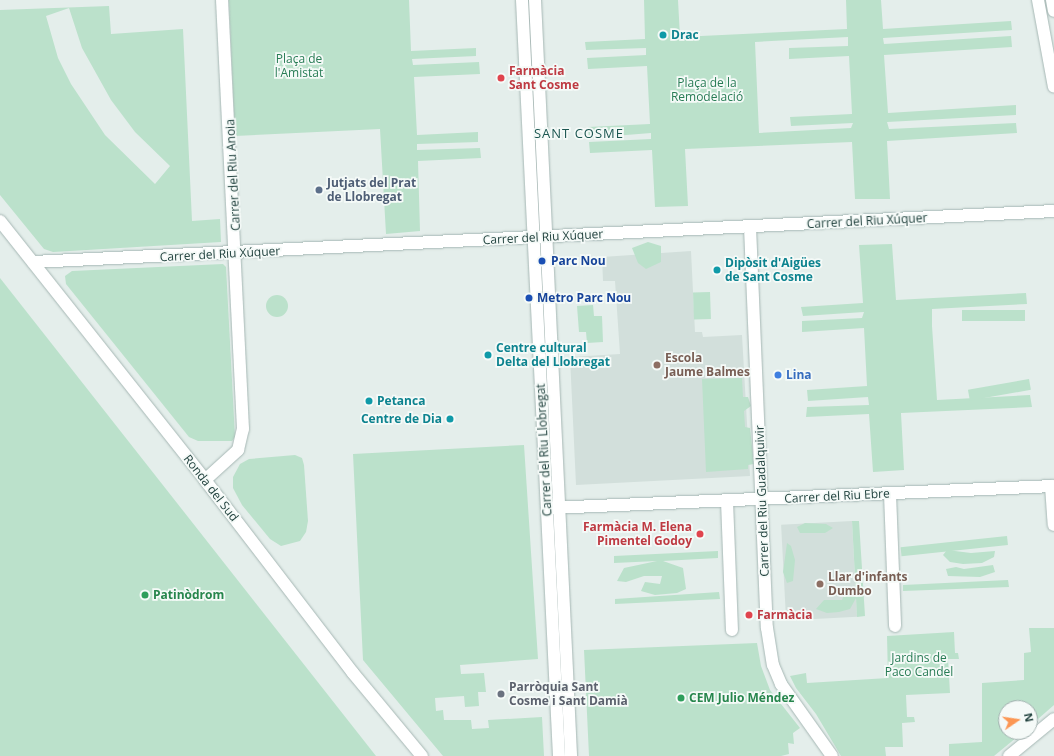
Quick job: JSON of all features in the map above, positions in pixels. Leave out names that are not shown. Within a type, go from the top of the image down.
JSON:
[{"type":"street","name":"Carrer del Riu Anoia","points":[[205,480],[238,450],[243,429],[236,254],[222,0]]},
{"type":"street","name":"Carrer del Riu Llobregat","points":[[522,0],[533,237],[571,756]]},
{"type":"street","name":"Carrer del Riu Llobregat","points":[[535,0],[546,236],[559,756]]},
{"type":"street","points":[[1038,0],[1054,87]]},
{"type":"street","points":[[1052,0],[1054,12]]},
{"type":"street","name":"Carrer del Riu Xúquer","points":[[33,262],[236,254],[546,236],[1054,211]]},
{"type":"street","name":"Ronda del Sud","points":[[0,221],[205,480],[353,672],[422,756]]},
{"type":"street","name":"Carrer del Riu Guadalquivir","points":[[750,227],[767,628],[773,665],[791,700],[832,756]]},
{"type":"street","points":[[1052,486],[1054,525]]},
{"type":"street","name":"Carrer del Riu Ebre","points":[[553,508],[762,500],[1052,486]]},
{"type":"street","points":[[890,494],[895,626]]},
{"type":"street","points":[[727,501],[732,630]]},
{"type":"street","points":[[1009,756],[1054,719]]},
{"type":"shaded area","name":"Escola Jaume Balmes","points":[[691,251],[695,332],[702,332],[703,337],[742,335],[750,476],[576,485],[570,357],[620,354],[615,281],[603,281],[602,257]]},
{"type":"shaded area","name":"Llar d'infants Dumbo","points":[[852,521],[857,617],[786,621],[781,525]]},
{"type":"green space","name":"Plaça de l'Amistat","points":[[229,0],[409,0],[411,51],[476,48],[476,56],[412,59],[413,65],[479,62],[480,74],[414,77],[417,135],[478,132],[478,142],[417,144],[417,150],[480,148],[481,158],[418,161],[420,231],[386,234],[380,129],[235,136]]},
{"type":"green space","name":"Plaça de la Remodelació","points":[[644,0],[678,0],[680,37],[847,29],[846,0],[881,0],[883,29],[1011,21],[1012,30],[883,38],[884,44],[1011,36],[1012,47],[884,55],[888,113],[1016,105],[1016,115],[887,122],[889,129],[1016,123],[1017,133],[887,141],[890,199],[855,199],[852,142],[685,149],[688,206],[655,207],[652,150],[590,153],[589,142],[651,139],[651,133],[589,138],[588,127],[650,124],[647,66],[588,69],[587,58],[646,55],[646,48],[586,50],[585,42],[645,39]],"holes":[[[848,37],[848,46],[789,48],[789,59],[849,56],[852,114],[790,117],[791,126],[853,123],[851,128],[759,133],[755,42]]]},
{"type":"green space","points":[[109,6],[111,34],[183,29],[192,221],[220,219],[221,242],[53,252],[44,249],[0,195],[0,10]],"holes":[[[69,8],[82,48],[111,100],[135,132],[170,166],[155,184],[105,135],[71,84],[58,58],[46,16]]]},
{"type":"green space","points":[[648,242],[661,246],[661,262],[646,269],[638,263],[632,248]]},
{"type":"green space","points":[[892,244],[896,300],[1026,293],[1027,304],[932,309],[932,326],[937,400],[1030,395],[1032,407],[901,413],[904,470],[873,472],[869,414],[806,417],[807,407],[869,405],[868,397],[808,401],[807,390],[867,386],[864,328],[802,332],[802,321],[862,318],[864,312],[803,316],[801,307],[863,303],[859,245]]},
{"type":"green space","points":[[223,264],[226,267],[235,437],[232,441],[198,441],[189,437],[66,284],[65,276],[72,271]]},
{"type":"green space","points":[[0,278],[376,756],[0,756]]},
{"type":"green space","points":[[710,292],[711,319],[694,320],[693,293]]},
{"type":"green space","points":[[277,295],[285,298],[288,306],[285,314],[277,317],[269,314],[266,306],[269,298]]},
{"type":"green space","points":[[593,305],[594,316],[602,316],[603,342],[587,343],[586,332],[579,332],[577,306]]},
{"type":"green space","points":[[962,310],[1025,310],[1025,321],[962,321]]},
{"type":"green space","points":[[742,378],[743,397],[748,397],[751,406],[744,411],[745,427],[750,428],[754,464],[748,465],[748,469],[706,472],[702,379]]},
{"type":"green space","points":[[1029,379],[1031,390],[970,401],[968,390]]},
{"type":"green space","points":[[524,445],[538,659],[460,665],[461,674],[484,673],[486,692],[478,692],[479,706],[465,707],[464,696],[435,698],[436,711],[443,710],[444,720],[471,720],[472,729],[489,728],[488,720],[542,717],[544,756],[443,756],[363,660],[353,454]]},
{"type":"green space","points":[[295,455],[302,458],[304,465],[308,521],[306,532],[300,541],[281,546],[270,539],[242,505],[233,488],[233,477],[240,464],[249,459]]},
{"type":"green space","points":[[852,521],[859,521],[865,616],[857,617],[856,598],[850,609],[827,613],[816,609],[824,600],[842,600],[847,587],[856,596]]},
{"type":"green space","points":[[805,523],[826,524],[833,528],[825,533],[800,533],[797,527]]},
{"type":"green space","points":[[1007,536],[1008,545],[902,556],[901,547]]},
{"type":"green space","points":[[787,543],[791,546],[795,560],[793,581],[787,583],[783,572]]},
{"type":"green space","points":[[947,550],[971,553],[995,551],[994,557],[982,563],[963,564],[950,562],[943,555]]},
{"type":"green space","points":[[718,551],[718,558],[663,561],[683,568],[686,589],[677,593],[655,595],[641,591],[645,582],[660,584],[662,576],[644,576],[626,582],[617,581],[624,568],[657,561],[614,563],[614,556]]},
{"type":"green space","points":[[993,565],[995,572],[980,577],[948,576],[946,569],[956,567],[964,569]]},
{"type":"green space","points":[[1008,580],[1009,587],[903,591],[903,585]]},
{"type":"green space","points":[[719,592],[720,599],[615,604],[615,599]]},
{"type":"green space","points":[[1029,628],[1054,628],[1054,705],[1038,719],[1038,700],[998,700],[998,740],[1013,740],[994,756],[949,756],[949,744],[982,742],[982,683],[1024,680],[1024,653],[1031,652]]},
{"type":"green space","name":"Jardins de Paco Candel","points":[[954,632],[955,653],[958,653],[959,659],[948,659],[950,693],[906,695],[907,717],[914,717],[915,722],[902,723],[903,747],[885,747],[886,756],[841,756],[816,714],[796,688],[790,676],[806,673],[807,683],[888,678],[887,636]]},
{"type":"green space","name":"CEM Julio Méndez","points":[[757,643],[761,666],[770,690],[800,728],[793,733],[794,744],[788,743],[789,754],[781,756],[589,756],[584,650]]},
{"type":"place","name":"Drac","points":[[663,35]]},
{"type":"place","name":"Farmàcia Sant Cosme","points":[[501,78]]},
{"type":"place","name":"Jutjats del Prat de Llobregat","points":[[319,190]]},
{"type":"place","name":"Parc Nou","points":[[542,261]]},
{"type":"place","name":"Dipòsit d'Aigües de Sant Cosme","points":[[717,270]]},
{"type":"place","name":"Metro Parc Nou","points":[[529,298]]},
{"type":"place","name":"Centre cultural Delta del Llobregat","points":[[488,355]]},
{"type":"place","name":"Escola Jaume Balmes","points":[[657,365]]},
{"type":"place","name":"Lina","points":[[778,375]]},
{"type":"place","name":"Petanca","points":[[369,401]]},
{"type":"place","name":"Centre de Dia","points":[[450,419]]},
{"type":"place","name":"Farmàcia M. Elena Pimentel Godoy","points":[[700,534]]},
{"type":"place","name":"Llar d'infants Dumbo","points":[[820,584]]},
{"type":"place","name":"Patinòdrom","points":[[145,595]]},
{"type":"place","name":"Farmàcia","points":[[749,615]]},
{"type":"place","name":"Parròquia Sant Cosme i Sant Damià","points":[[501,694]]},
{"type":"place","name":"CEM Julio Méndez","points":[[681,698]]},
{"type":"district","name":"SANT COSME","points":[[579,133]]}]
